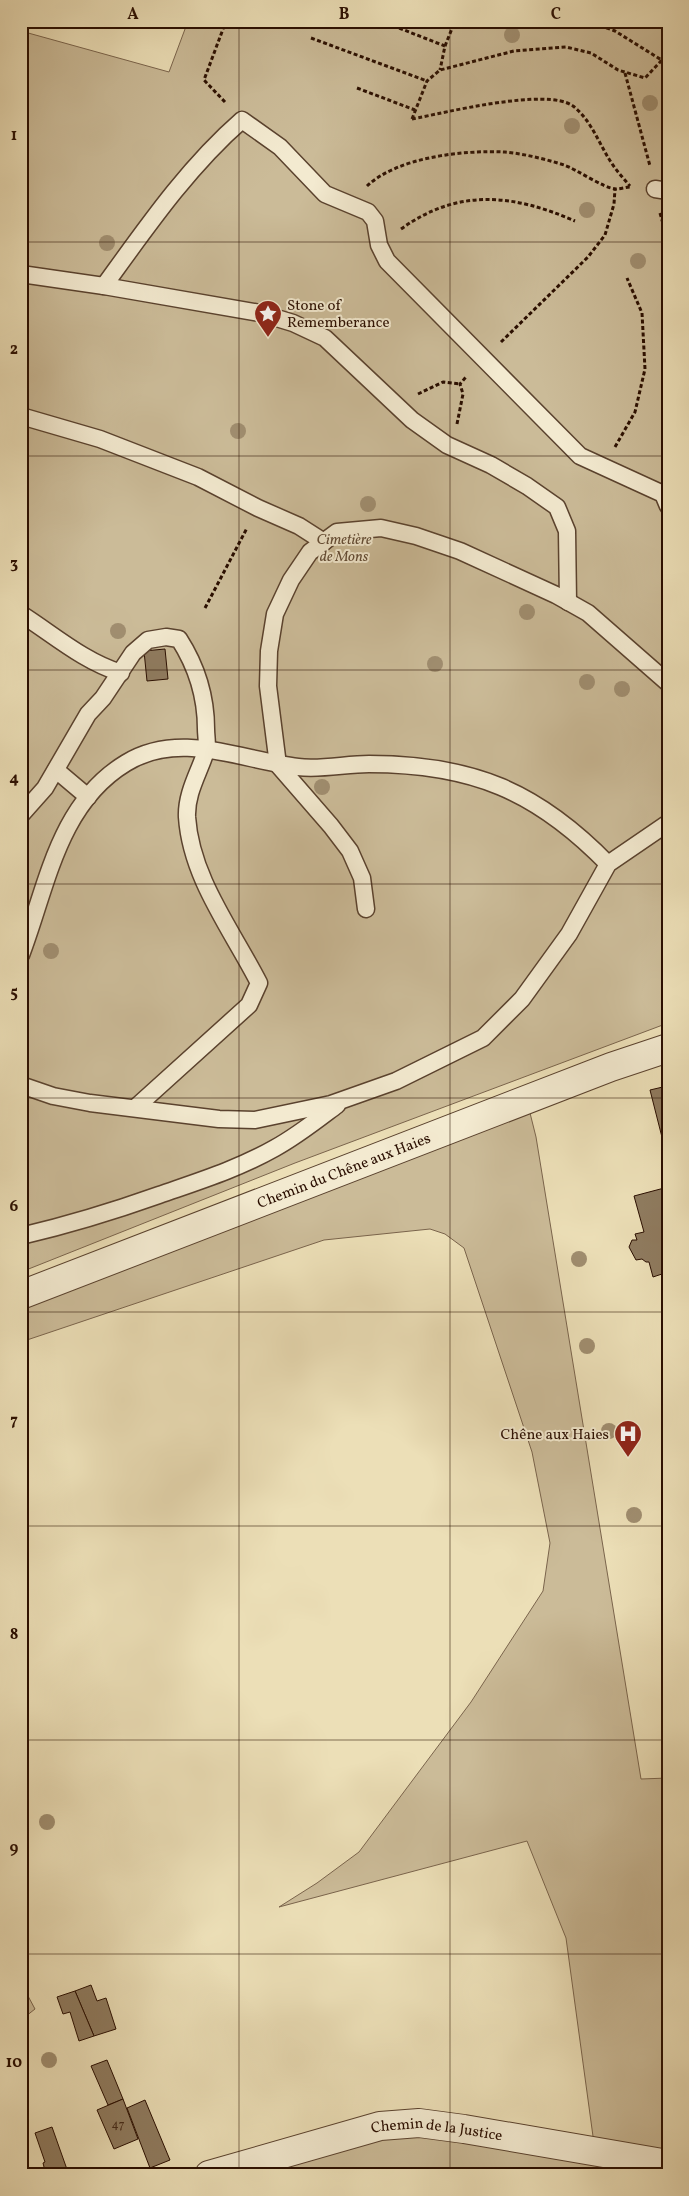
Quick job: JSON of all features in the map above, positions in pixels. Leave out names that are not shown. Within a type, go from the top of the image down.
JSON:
[{"type":"street","name":"Chemin du Chêne aux Haies","points":[[21,1295],[611,1067],[668,1048]]},
{"type":"street","name":"Chemin de la Justice","points":[[209,2175],[380,2126],[419,2123],[668,2164]]},
{"type":"lane","points":[[104,286],[178,188],[223,137],[242,120],[280,147],[325,194],[368,212],[375,221],[379,245],[387,261],[580,456],[662,494],[668,506]]},
{"type":"lane","points":[[21,274],[227,306],[293,323],[325,338],[412,420],[447,445],[491,465],[527,486],[557,507],[567,531],[568,602]]},
{"type":"lane","points":[[21,416],[100,439],[198,477],[258,508],[299,526],[324,542]]},
{"type":"lane","points":[[366,909],[362,878],[350,851],[332,826],[278,765],[268,686],[269,651],[275,614],[291,580],[310,552],[337,532],[381,528],[416,536],[460,551],[588,613],[668,683]]},
{"type":"lane","points":[[21,614],[80,655],[104,667],[121,672]]},
{"type":"lane","points":[[21,814],[45,788],[88,714],[121,672],[133,653],[148,640],[166,637],[179,639],[187,651],[204,692],[206,716],[206,749],[190,792],[187,816],[193,854],[209,893],[259,983],[249,1005],[135,1108]]},
{"type":"lane","points":[[21,955],[41,890],[55,854],[65,832],[88,797],[103,781],[126,763],[153,751],[183,746],[206,749],[278,765],[306,768],[340,765],[404,765],[472,776],[505,787],[544,808],[582,837],[608,864]]},
{"type":"lane","points":[[56,770],[88,797]]},
{"type":"lane","points":[[21,1085],[52,1096],[90,1103],[219,1119],[255,1120],[344,1100],[396,1081],[483,1038],[522,998],[569,934],[608,864],[668,824]]},
{"type":"lane","points":[[21,1236],[70,1225],[116,1211],[245,1164],[276,1148],[304,1130],[344,1100]]},
{"type":"path","points":[[226,21],[204,80],[242,120]]},
{"type":"path","points":[[381,21],[445,46]]},
{"type":"path","points":[[440,70],[445,46],[455,21]]},
{"type":"path","points":[[588,21],[616,31],[668,64]]},
{"type":"path","points":[[311,38],[427,81]]},
{"type":"path","points":[[630,187],[610,161],[591,126],[572,105],[551,98],[498,102],[412,120],[427,81],[440,70],[514,51],[566,47],[591,53],[625,72],[645,78],[662,60]]},
{"type":"path","points":[[625,72],[660,190],[660,221],[668,242]]},
{"type":"path","points":[[357,88],[415,110]]},
{"type":"path","points":[[348,204],[376,178],[401,167],[432,157],[504,152],[534,157],[567,166],[615,189],[630,187],[660,190]]},
{"type":"path","points":[[460,384],[588,257],[605,236],[614,204],[615,189]]},
{"type":"path","points":[[379,245],[406,225],[434,209],[453,202],[508,199],[524,202],[575,221]]},
{"type":"path","points":[[600,464],[613,450],[635,412],[645,369],[646,350],[642,313],[627,278]]},
{"type":"path","points":[[400,408],[423,390],[443,382],[460,384]]},
{"type":"path","points":[[447,445],[459,418],[463,394],[460,384]]},
{"type":"path","points":[[205,608],[258,508]]},
{"type":"green space","name":"Cimetière de Mons","points":[[188,21],[668,21],[668,1023],[295,1163],[21,1272],[21,31],[169,72]]},
{"type":"green space","points":[[527,1101],[536,1137],[641,1779],[668,1778],[668,2175],[209,2175],[380,2126],[595,2151],[566,1938],[527,1841],[279,1907],[317,1883],[359,1852],[471,1702],[543,1591],[550,1543],[532,1452],[464,1248],[445,1234],[430,1229],[324,1240],[21,1342],[21,1295]]},
{"type":"green space","points":[[21,1983],[35,2009],[21,2020]]},
{"type":"building","points":[[165,649],[168,679],[147,681],[144,651]]},
{"type":"building","points":[[667,1086],[668,1153],[666,1153],[650,1090]]},
{"type":"building","points":[[668,1187],[668,1272],[653,1277],[649,1262],[642,1259],[636,1260],[629,1247],[632,1240],[637,1240],[635,1234],[644,1232],[634,1196]]},
{"type":"building","points":[[91,1985],[97,2001],[106,1998],[116,2029],[94,2036],[75,1991]]},
{"type":"building","points":[[75,1991],[94,2036],[79,2041],[70,2012],[63,2014],[57,1997]]},
{"type":"building","points":[[107,2060],[123,2099],[108,2105],[91,2066]]},
{"type":"building","points":[[123,2099],[138,2139],[114,2149],[97,2110]]},
{"type":"building","points":[[145,2100],[170,2160],[150,2168],[127,2108]]},
{"type":"building","points":[[52,2127],[69,2175],[46,2175],[43,2163],[45,2162],[35,2133]]},
{"type":"place","name":"Stone of Rememberance","points":[[268,338]]},
{"type":"place","name":"Chêne aux Haies","points":[[628,1458]]}]
